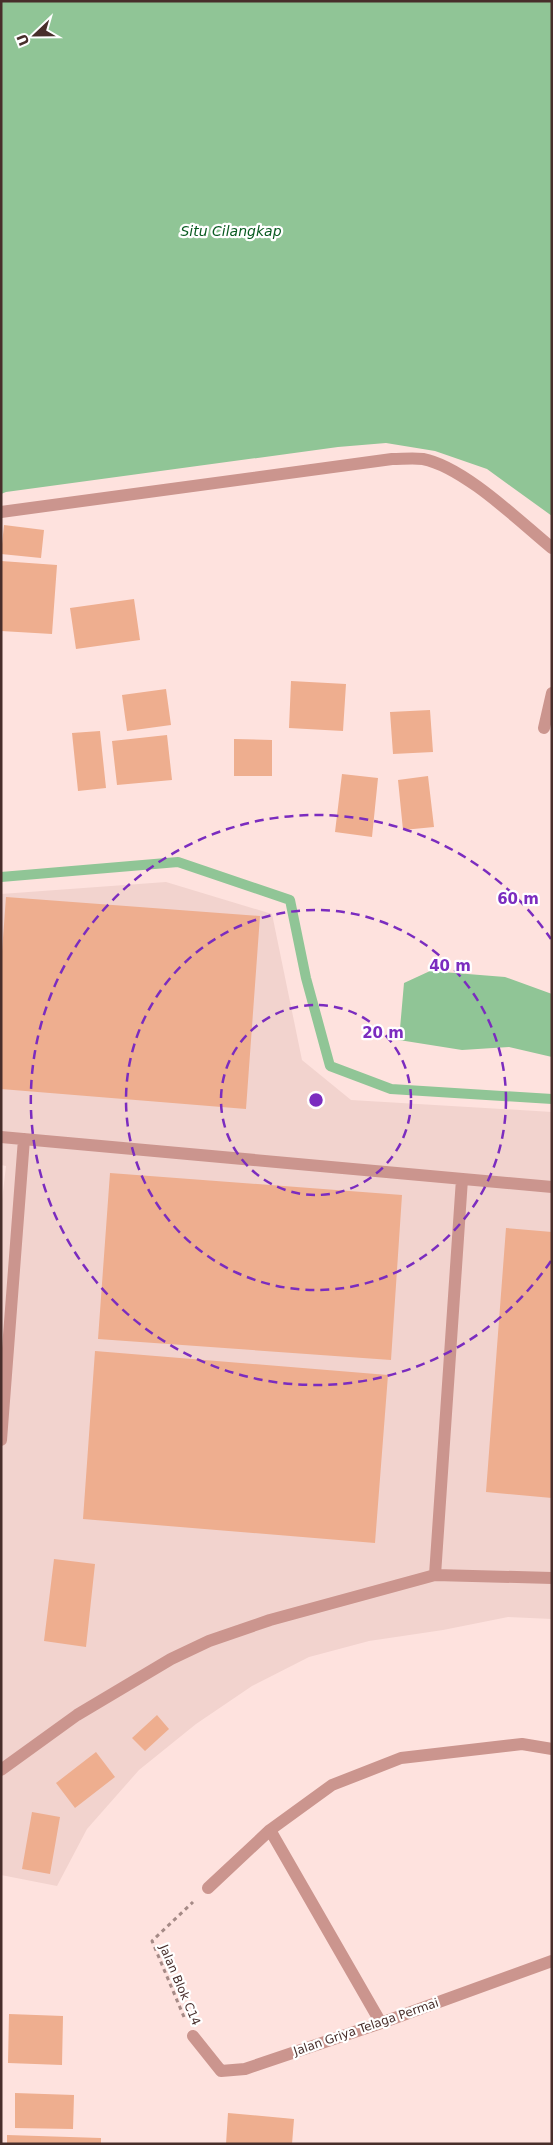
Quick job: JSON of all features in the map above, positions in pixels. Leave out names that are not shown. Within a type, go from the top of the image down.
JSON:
[{"type":"street","points":[[1,512],[392,459],[422,459],[444,466],[465,478],[552,548]]},
{"type":"street","points":[[544,728],[552,693]]},
{"type":"street","points":[[1,1137],[552,1187]]},
{"type":"street","points":[[1,1440],[24,1139]]},
{"type":"street","points":[[435,1575],[462,1179]]},
{"type":"street","points":[[1,1770],[78,1715],[171,1659],[209,1641],[270,1620],[435,1575],[552,1578]]},
{"type":"street","points":[[208,1888],[270,1830],[332,1785],[401,1758],[522,1744],[552,1749]]},
{"type":"street","points":[[270,1830],[382,2023]]},
{"type":"street","name":"Jalan Griya Telaga Permai","points":[[193,2036],[221,2071],[245,2069],[382,2023],[552,1961]]},
{"type":"path","name":"Jalan Blok C14","points":[[193,2036],[152,1941],[208,1888]]},
{"type":"shaded area","points":[[166,882],[272,914],[302,1060],[351,1100],[552,1112],[552,1619],[508,1617],[443,1630],[369,1641],[309,1657],[252,1686],[196,1724],[139,1770],[87,1829],[57,1886],[1,1875],[1,1209],[6,1166],[1,1165],[1,894]]},
{"type":"water","name":"Situ Cilangkap","points":[[1,1],[552,1],[552,516],[487,469],[435,451],[386,443],[338,447],[1,494]]},
{"type":"water","points":[[430,971],[505,977],[552,994],[552,1057],[509,1047],[462,1050],[399,1040],[404,983]]},
{"type":"building","points":[[4,525],[44,530],[41,558],[1,554]]},
{"type":"building","points":[[1,561],[57,565],[52,634],[1,631]]},
{"type":"building","points":[[134,599],[140,640],[76,649],[70,608]]},
{"type":"building","points":[[291,681],[346,684],[343,731],[289,728]]},
{"type":"building","points":[[166,689],[171,725],[127,731],[122,695]]},
{"type":"building","points":[[430,710],[433,752],[393,754],[390,712]]},
{"type":"building","points":[[100,731],[106,788],[78,791],[72,733]]},
{"type":"building","points":[[167,735],[172,780],[117,785],[112,741]]},
{"type":"building","points":[[234,739],[272,740],[272,776],[234,776]]},
{"type":"building","points":[[342,774],[378,778],[372,837],[335,832]]},
{"type":"building","points":[[428,776],[434,827],[403,830],[398,780]]},
{"type":"building","points":[[6,897],[260,916],[246,1109],[1,1089],[1,965]]},
{"type":"building","points":[[110,1173],[402,1195],[391,1360],[98,1339]]},
{"type":"building","points":[[506,1228],[552,1232],[552,1498],[486,1492]]},
{"type":"building","points":[[95,1351],[388,1375],[375,1543],[83,1519]]},
{"type":"building","points":[[54,1559],[95,1564],[86,1647],[44,1641]]},
{"type":"building","points":[[157,1715],[169,1729],[145,1751],[132,1738]]},
{"type":"building","points":[[96,1752],[115,1777],[75,1808],[56,1783]]},
{"type":"building","points":[[32,1812],[60,1817],[50,1874],[22,1869]]},
{"type":"building","points":[[9,2014],[63,2016],[62,2065],[8,2063]]},
{"type":"building","points":[[15,2093],[74,2095],[73,2129],[15,2128]]},
{"type":"building","points":[[228,2113],[294,2119],[292,2144],[226,2144]]},
{"type":"building","points":[[7,2135],[101,2138],[101,2144],[7,2144]]},
{"type":"waterway","points":[[1,877],[178,862],[290,900],[306,978],[330,1066],[391,1089],[552,1099]]}]
